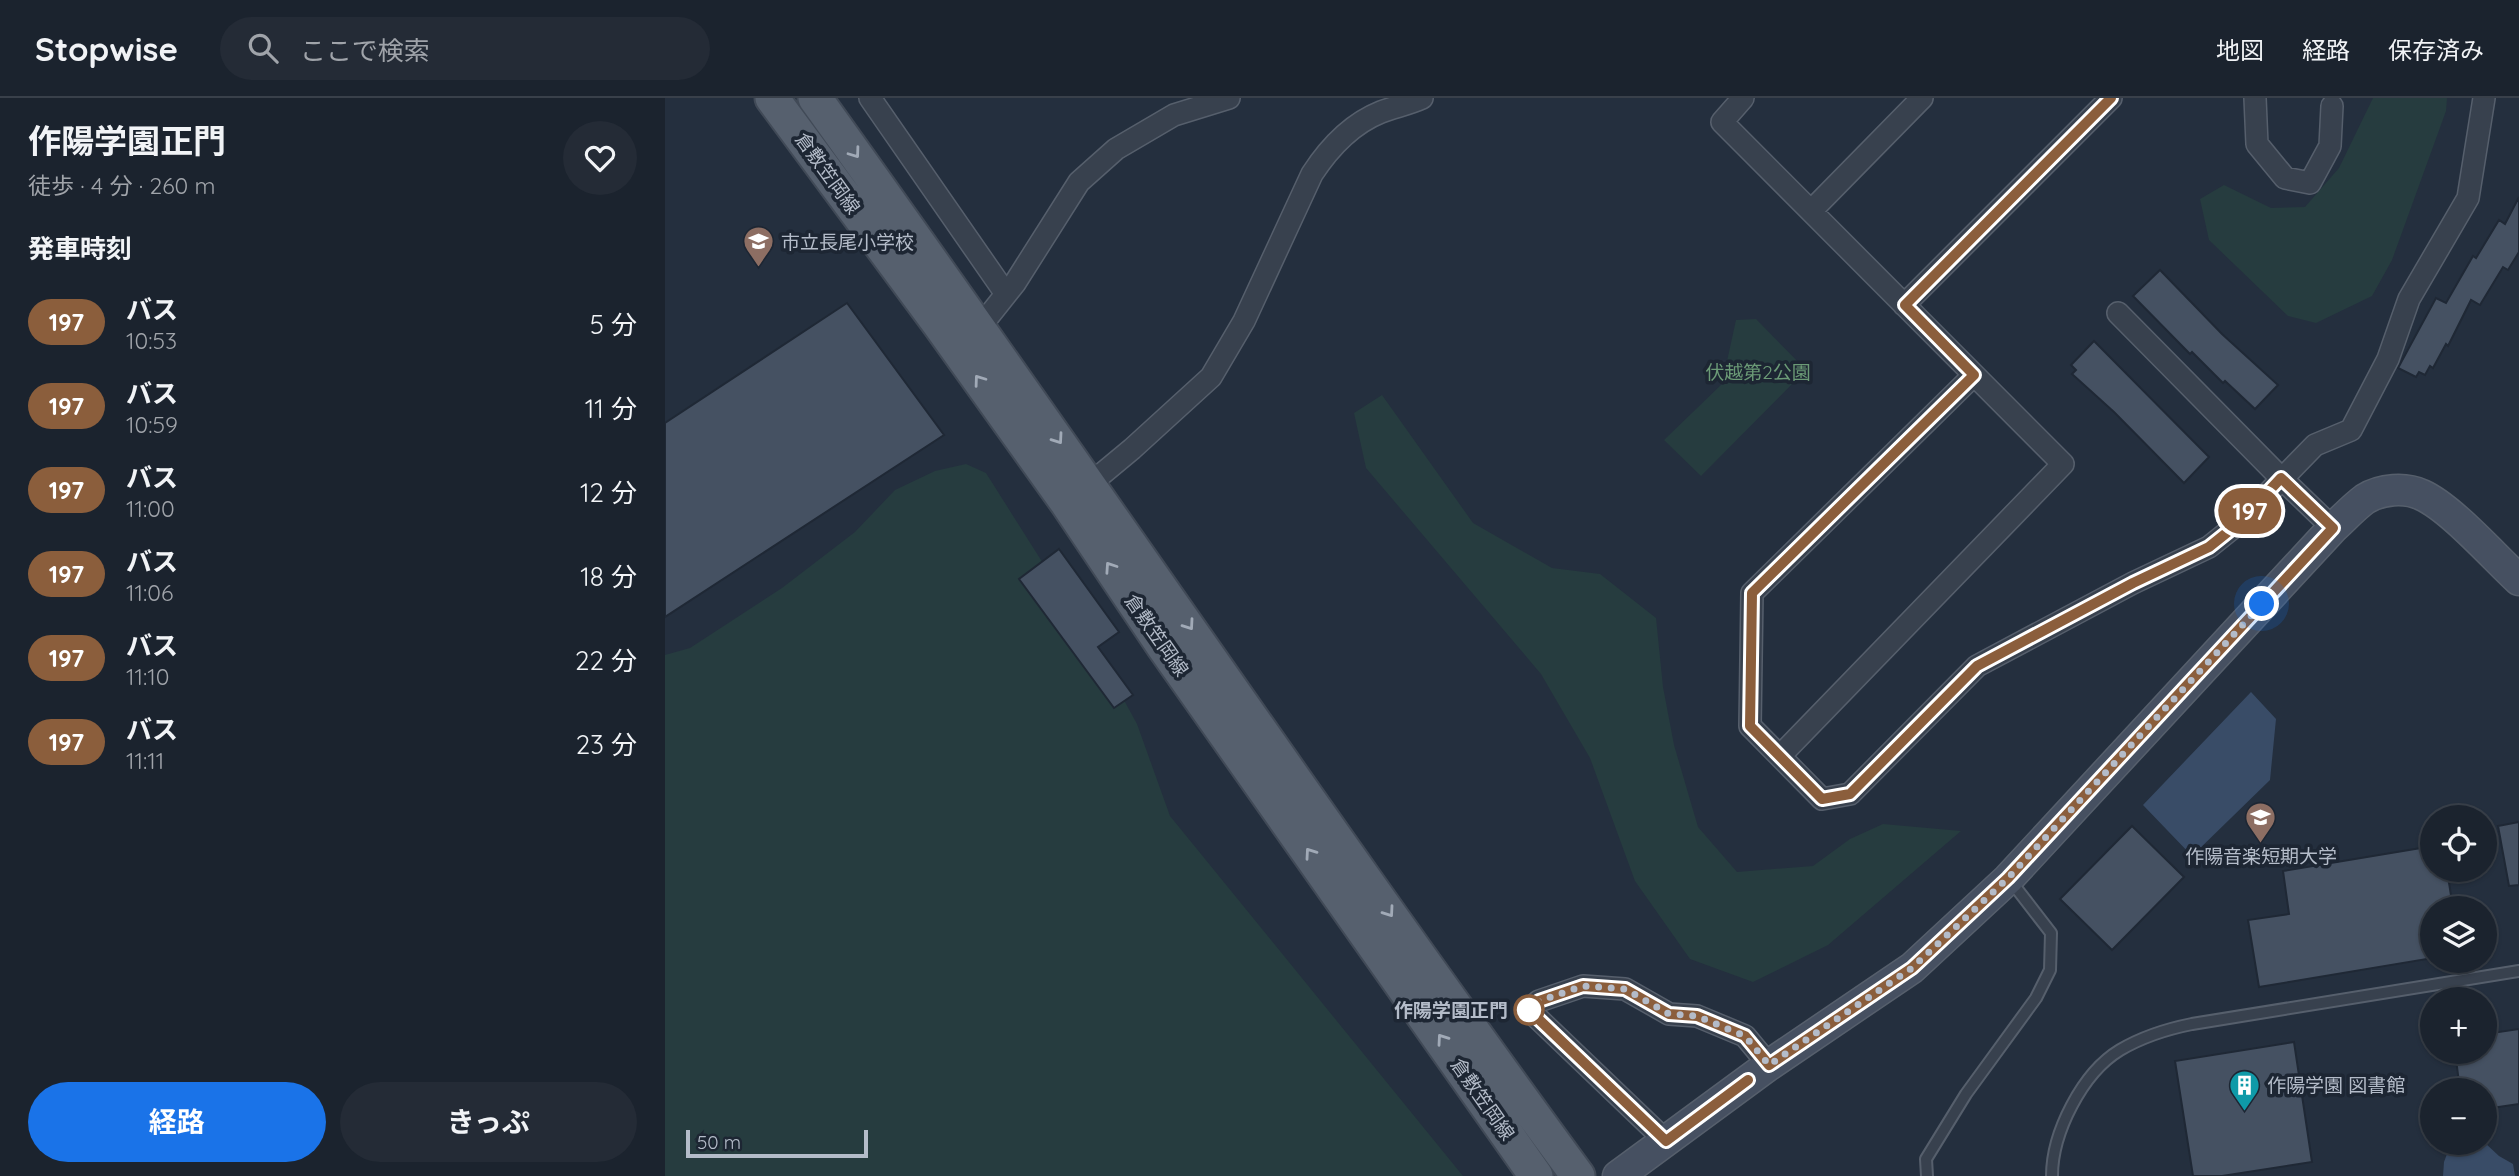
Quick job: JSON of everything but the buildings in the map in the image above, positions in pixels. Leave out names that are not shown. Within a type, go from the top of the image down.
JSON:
[{"type":"main road","name":"倉敷笠岡線","points":[[772,98],[939,324],[1078,494],[1578,1176]]},
{"type":"main road","name":"倉敷笠岡線","points":[[815,98],[980,327],[1163,646],[1536,1176]]},
{"type":"street","points":[[870,98],[1006,294]]},
{"type":"street","points":[[980,327],[1006,294],[1079,182],[1116,149],[1174,115],[1229,98]]},
{"type":"street","points":[[1078,494],[1211,377],[1244,321],[1312,174],[1324,156],[1380,105],[1422,98]]},
{"type":"street","points":[[1743,98],[1722,122],[2063,464],[1780,757]]},
{"type":"street","points":[[1811,211],[1922,98]]},
{"type":"street","points":[[2255,98],[2257,144],[2285,178],[2310,183],[2330,146],[2332,106]]},
{"type":"street","points":[[1974,375],[1752,593],[1750,726],[1822,799],[1850,794],[1977,666],[2133,583],[2209,547],[2239,523],[2315,445],[2351,430],[2388,359],[2409,299],[2468,198],[2484,98]]},
{"type":"street","points":[[1905,305],[2106,100]]},
{"type":"street","points":[[2118,313],[2333,528]]},
{"type":"street","points":[[1618,1176],[1769,1065],[1912,968],[2008,878],[2333,528],[2366,498],[2401,489],[2421,494],[2440,505],[2519,580]]},
{"type":"street","points":[[1666,1141],[1529,1010],[1539,1001],[1583,986],[1625,989],[1669,1014],[1697,1016],[1745,1036],[1769,1065]]},
{"type":"lane","points":[[1927,1176],[1926,1159],[1966,1094],[2036,998],[2050,970],[2051,933],[2008,878]]},
{"type":"lane","points":[[2052,1176],[2059,1132],[2075,1098],[2118,1051],[2145,1038],[2192,1024],[2519,971]]},
{"type":"green space","points":[[2373,98],[2447,98],[2446,111],[2392,260],[2372,296],[2316,323],[2288,316],[2209,240],[2200,199],[2224,185],[2271,208],[2305,207],[2339,168]]},
{"type":"green space","name":"伏越第2公園","points":[[1756,319],[1806,370],[1701,476],[1664,440],[1722,384],[1736,320]]},
{"type":"green space","points":[[1382,395],[1473,523],[1552,568],[1600,574],[1656,618],[1663,687],[1674,745],[1698,827],[1737,872],[1813,866],[1850,839],[1883,824],[1961,831],[1828,945],[1753,982],[1690,959],[1635,881],[1590,758],[1541,674],[1366,468],[1354,413]]},
{"type":"green space","points":[[966,464],[986,473],[1089,636],[1137,724],[1170,816],[1463,1176],[665,1176],[665,655],[690,648],[782,588],[855,532],[895,490],[935,471]]},
{"type":"water","points":[[2251,692],[2276,719],[2270,780],[2192,856],[2143,805]]},
{"type":"water","points":[[2497,1154],[2513,1164],[2515,1176],[2443,1176],[2447,1155]]},
{"type":"bus line","name":"197","points":[[1748,1080],[1666,1141],[1529,1010],[1539,1001],[1583,986],[1625,989],[1669,1014],[1697,1016],[1745,1036],[1769,1065],[1912,968],[2008,878],[2333,528],[2281,478],[2239,523],[2209,547],[2133,583],[1977,666],[1850,794],[1822,799],[1750,726],[1752,593],[1974,375],[1905,305],[2111,98]]},
{"type":"place","name":"市立長尾小学校","points":[[758,269]]},
{"type":"place","name":"作陽音楽短期大学","points":[[2261,844]]},
{"type":"place","name":"作陽学園正門","points":[[1529,1010]]},
{"type":"place","name":"作陽学園 図書館","points":[[2244,1112]]},
{"type":"route","points":[[1529,1010],[1539,1001],[1583,986],[1625,989],[1669,1014],[1697,1016],[1745,1036],[1769,1065],[1912,968],[2008,878],[2262,604]]}]
